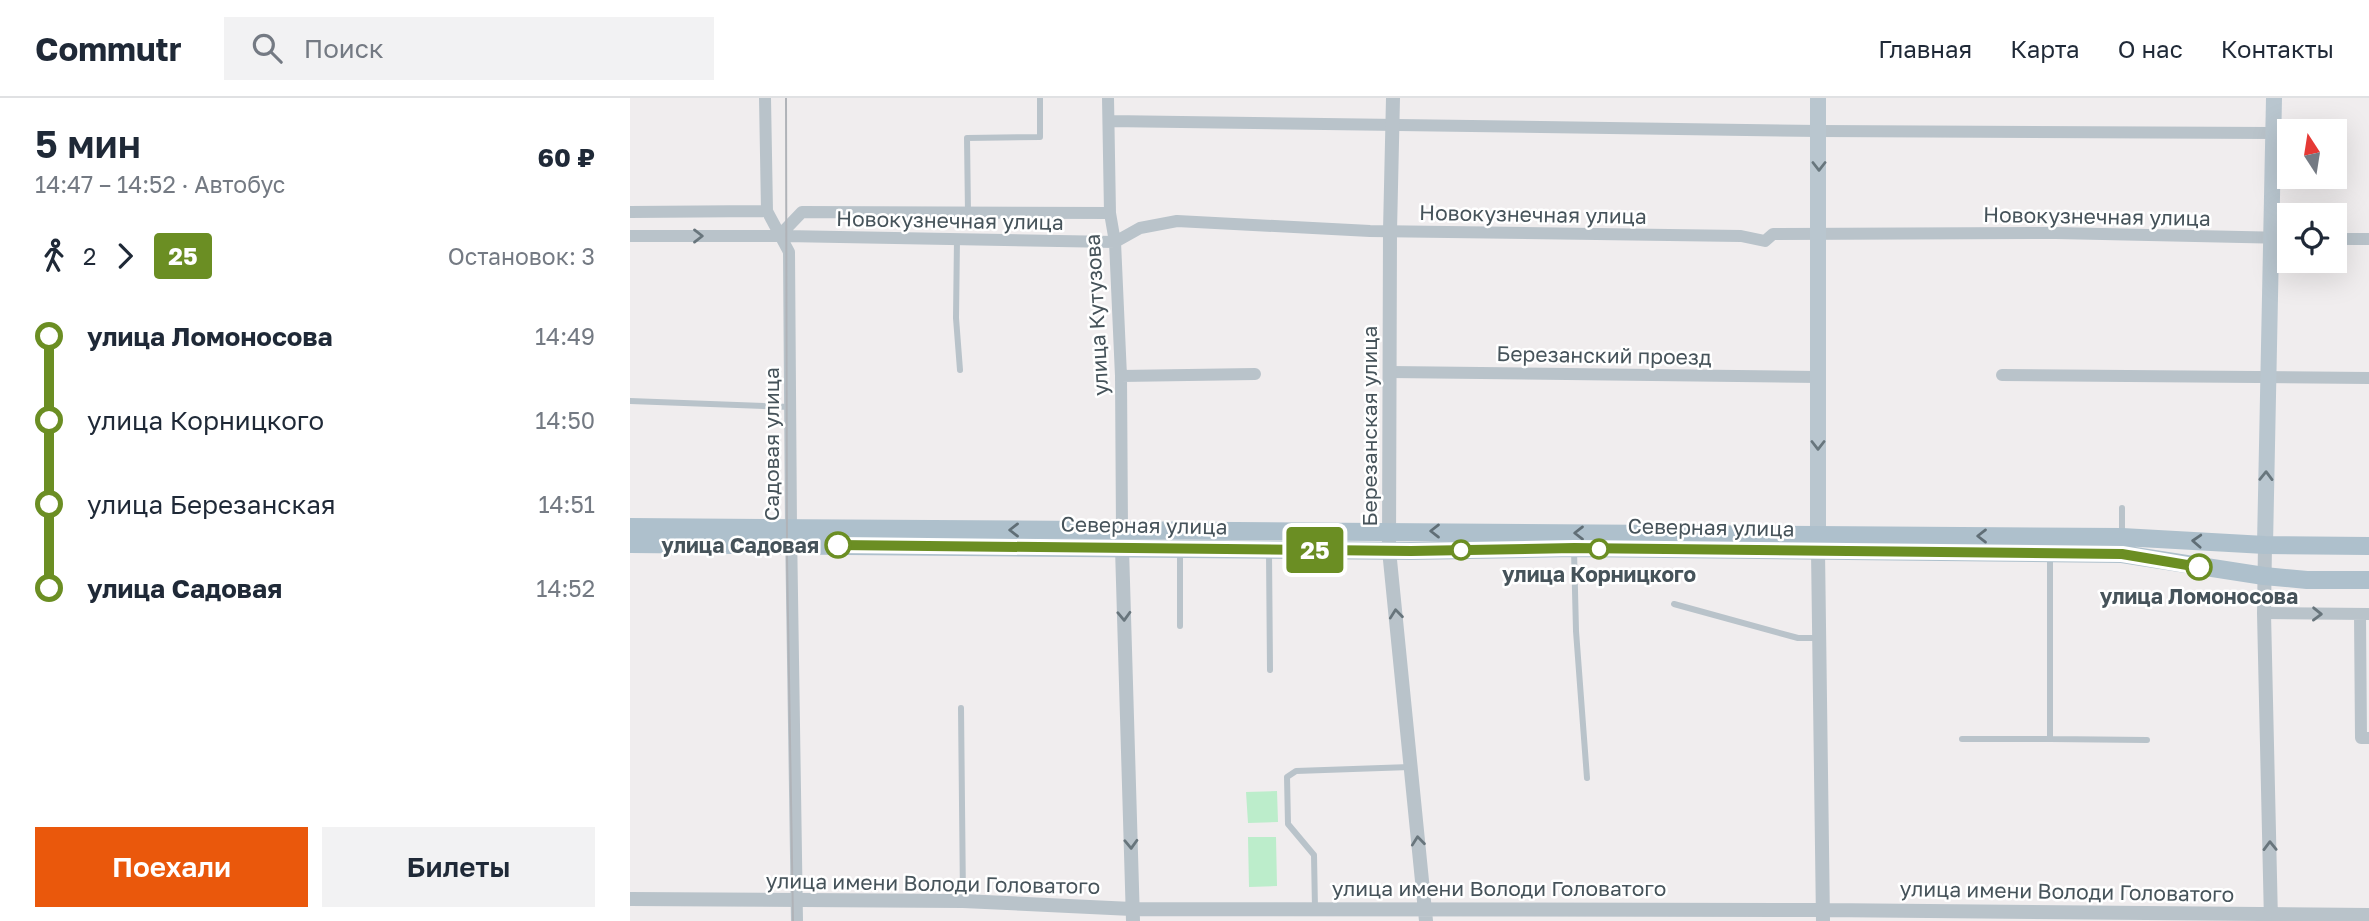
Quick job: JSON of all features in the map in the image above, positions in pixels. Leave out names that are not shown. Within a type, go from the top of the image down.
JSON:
[{"type":"main road","points":[[1818,98],[1819,543]]},
{"type":"main road","points":[[2265,545],[2274,98]]},
{"type":"main road","name":"Северная улица","points":[[630,527],[791,537]]},
{"type":"main road","name":"Северная улица","points":[[630,544],[791,537],[1122,539],[1389,531],[2122,554],[2264,576],[2307,580],[2369,580]]},
{"type":"main road","name":"Северная улица","points":[[1122,539],[1180,549],[1574,548],[2122,537],[2265,545],[2369,546]]},
{"type":"street","name":"Садовая улица","points":[[765,98],[767,211],[789,252],[797,921]]},
{"type":"street","name":"улица Кутузова","points":[[1108,98],[1110,213],[1115,242],[1121,376],[1122,539],[1133,915]]},
{"type":"street","name":"Березанская улица","points":[[1393,98],[1389,550],[1425,915]]},
{"type":"street","points":[[1109,121],[1819,131],[2274,133]]},
{"type":"street","points":[[630,212],[767,211]]},
{"type":"street","name":"Новокузнечная улица","points":[[779,236],[802,212],[1110,213]]},
{"type":"street","name":"Новокузнечная улица","points":[[630,236],[1115,242],[1140,228],[1177,221],[1390,231],[1741,236],[1765,241],[1773,234],[2056,233],[2277,238]]},
{"type":"street","points":[[2347,239],[2369,239]]},
{"type":"street","name":"Березанский проезд","points":[[1390,372],[1818,377]]},
{"type":"street","points":[[1121,376],[1255,374]]},
{"type":"street","points":[[2002,375],[2369,378]]},
{"type":"street","points":[[1819,543],[1823,916]]},
{"type":"street","points":[[2265,545],[2271,918]]},
{"type":"street","points":[[2264,613],[2364,614],[2361,738],[2369,738]]},
{"type":"street","name":"улица имени Володи Головатого","points":[[630,899],[963,901],[1133,915],[1315,909],[1425,915],[2271,918],[2369,915]]},
{"type":"lane","points":[[968,213],[967,138],[1040,137],[1040,98]]},
{"type":"lane","points":[[957,239],[956,318],[960,370]]},
{"type":"lane","points":[[630,401],[791,407]]},
{"type":"lane","points":[[2122,508],[2122,537]]},
{"type":"lane","points":[[1574,548],[1576,631],[1587,778]]},
{"type":"lane","points":[[1180,549],[1180,626]]},
{"type":"lane","points":[[1269,549],[1270,670]]},
{"type":"lane","points":[[2050,553],[2050,739]]},
{"type":"lane","points":[[1674,604],[1798,638],[1820,638]]},
{"type":"lane","points":[[961,708],[963,901]]},
{"type":"lane","points":[[1962,739],[2147,740]]},
{"type":"lane","points":[[1315,909],[1314,855],[1288,824],[1287,777],[1296,771],[1411,767]]},
{"type":"green space","points":[[1277,791],[1278,822],[1248,823],[1246,792]]},
{"type":"green space","points":[[1248,837],[1276,837],[1277,886],[1249,887]]},
{"type":"tram line","points":[[786,98],[787,557],[793,921]]},
{"type":"bus line","name":"25","points":[[838,545],[1411,551],[1574,548],[2122,554],[2199,567]]},
{"type":"place","name":"улица Садовая","points":[[838,545]]},
{"type":"place","name":"улица Корницкого","points":[[1599,549]]},
{"type":"place","name":"улица Ломоносова","points":[[2199,567]]}]
